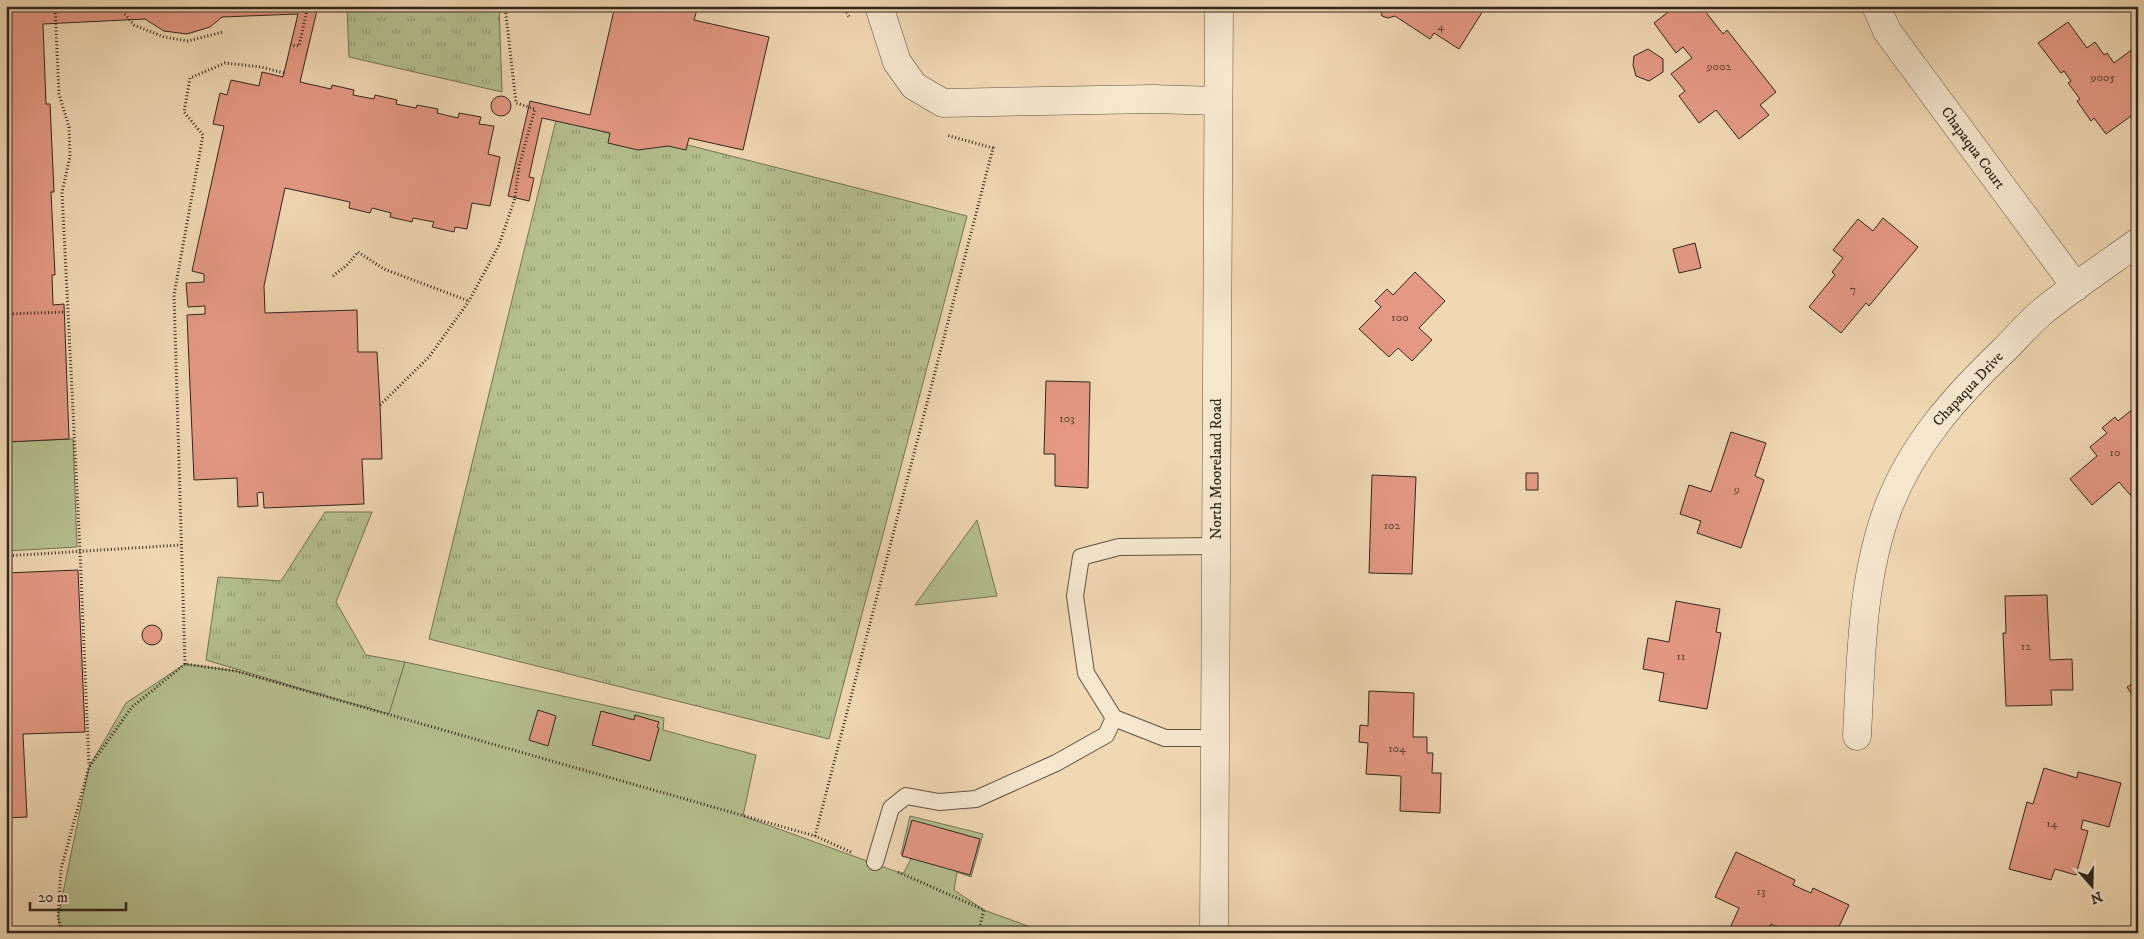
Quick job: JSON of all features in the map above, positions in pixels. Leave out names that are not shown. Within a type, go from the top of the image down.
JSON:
[{"type":"street","points":[[879,6],[898,62],[908,78],[914,86],[943,103],[1154,99],[1218,101]]},
{"type":"street","name":"North Mooreland Road","points":[[1214,933],[1219,6]]},
{"type":"street","name":"Chapaqua Court","points":[[1876,6],[1887,31],[2076,287]]},
{"type":"street","name":"Chapaqua Drive","points":[[1857,736],[1862,630],[1870,576],[1888,509],[1904,472],[1930,430],[1963,390],[2042,312],[2138,242]]},
{"type":"lane","points":[[1215,738],[1165,738],[1114,718],[1086,673],[1075,596],[1081,557],[1119,547],[1216,546]]},
{"type":"lane","points":[[875,862],[891,808],[906,796],[939,802],[976,799],[1056,763],[1106,735],[1114,718]]},
{"type":"path","points":[[55,6],[59,94],[69,127],[70,137],[70,157],[62,192],[89,767],[61,869],[58,917],[63,933]]},
{"type":"path","points":[[118,6],[134,26],[164,37],[188,41],[223,32]]},
{"type":"path","points":[[290,46],[299,46],[308,6]]},
{"type":"path","points":[[380,405],[429,357],[469,300],[499,245],[515,198],[519,166],[535,109],[516,103],[504,6]]},
{"type":"path","points":[[185,664],[174,295],[203,136],[184,112],[190,78],[225,63],[261,67],[284,73]]},
{"type":"path","points":[[815,836],[993,148]]},
{"type":"path","points":[[332,276],[348,264],[358,252],[384,269],[469,300]]},
{"type":"path","points":[[6,314],[64,312]]},
{"type":"path","points":[[6,556],[181,545]]},
{"type":"path","points":[[89,767],[132,707],[185,664],[236,671],[815,836],[984,910],[978,933]]},
{"type":"green space","points":[[499,6],[502,92],[349,57],[347,7]]},
{"type":"green space","points":[[558,112],[967,216],[829,739],[429,639]]},
{"type":"green space","points":[[73,439],[77,547],[6,551],[6,442]]},
{"type":"green space","points":[[325,512],[372,512],[336,602],[366,655],[405,662],[389,715],[206,660],[218,577],[281,581]]},
{"type":"green space","points":[[977,520],[997,596],[915,605]]},
{"type":"green space","points":[[405,662],[664,718],[663,730],[756,755],[743,816],[903,874],[911,859],[901,854],[910,816],[983,834],[971,877],[957,872],[954,890],[984,910],[1047,933],[60,933],[58,917],[89,767],[126,703],[185,664],[236,671],[389,714]]},
{"type":"building","points":[[6,6],[318,6],[300,82],[331,89],[332,85],[354,90],[353,95],[374,99],[375,95],[397,100],[396,104],[416,108],[417,105],[438,109],[437,113],[458,118],[459,113],[481,117],[479,124],[494,126],[488,154],[500,157],[490,206],[472,203],[467,229],[455,227],[454,232],[432,227],[434,222],[413,218],[412,222],[390,217],[391,213],[372,208],[370,213],[349,208],[350,202],[285,188],[264,286],[265,313],[357,310],[358,352],[377,352],[382,459],[362,459],[364,504],[264,508],[263,492],[257,493],[258,506],[238,507],[237,478],[194,480],[187,315],[205,314],[205,306],[188,307],[186,283],[204,282],[204,274],[192,271],[224,126],[213,124],[220,93],[227,95],[231,80],[259,86],[262,72],[283,77],[298,14],[222,17],[210,27],[187,34],[164,31],[145,19],[43,24],[46,104],[50,104],[54,192],[51,192],[55,275],[52,275],[53,305],[64,304],[69,439],[6,442]]},
{"type":"building","points":[[615,6],[698,6],[694,20],[769,37],[743,150],[689,138],[686,150],[668,146],[638,150],[608,143],[610,133],[542,118],[529,177],[534,178],[529,201],[508,196],[530,101],[590,115]]},
{"type":"building","points":[[1379,6],[1486,6],[1459,49],[1434,33],[1430,39],[1395,16],[1388,18],[1382,16]]},
{"type":"building","points":[[1676,6],[1701,6],[1723,34],[1727,30],[1776,92],[1760,105],[1769,115],[1739,139],[1716,110],[1699,123],[1679,96],[1685,91],[1671,74],[1692,58],[1683,47],[1676,53],[1654,23]]},
{"type":"building","points":[[2068,22],[2087,48],[2095,42],[2104,55],[2107,53],[2114,63],[2134,48],[2138,54],[2138,89],[2135,90],[2138,93],[2138,111],[2106,134],[2094,118],[2091,121],[2077,101],[2080,99],[2068,83],[2071,81],[2064,71],[2061,73],[2038,43]]},
{"type":"building","points":[[1648,49],[1663,59],[1663,72],[1649,81],[1636,76],[1633,65],[1634,56]]},
{"type":"building","points":[[501,96],[508,99],[511,106],[508,113],[501,116],[494,113],[491,106],[494,99]]},
{"type":"building","points":[[1883,218],[1918,247],[1869,306],[1866,303],[1841,333],[1809,307],[1835,275],[1832,272],[1843,258],[1833,250],[1858,219],[1873,231]]},
{"type":"building","points":[[1695,243],[1701,268],[1679,273],[1673,249]]},
{"type":"building","points":[[1415,272],[1445,301],[1419,328],[1432,340],[1412,361],[1398,348],[1389,357],[1359,329],[1381,307],[1375,301],[1387,289],[1393,295]]},
{"type":"building","points":[[1046,381],[1090,382],[1088,488],[1055,486],[1055,454],[1044,454]]},
{"type":"building","points":[[2138,405],[2138,494],[2133,498],[2119,482],[2092,505],[2070,479],[2097,456],[2090,447],[2107,433],[2102,428],[2115,417],[2118,421]]},
{"type":"building","points":[[1731,432],[1766,443],[1755,476],[1764,480],[1741,548],[1697,533],[1701,521],[1680,514],[1689,485],[1711,492]]},
{"type":"building","points":[[1526,473],[1538,473],[1538,490],[1526,490]]},
{"type":"building","points":[[1372,475],[1416,477],[1412,574],[1369,573]]},
{"type":"building","points":[[78,570],[85,732],[23,734],[27,817],[6,818],[6,573]]},
{"type":"building","points":[[2047,595],[2050,660],[2072,659],[2073,690],[2051,690],[2052,705],[2006,706],[2003,633],[2006,633],[2005,596]]},
{"type":"building","points":[[1676,601],[1720,609],[1716,632],[1721,633],[1707,709],[1659,701],[1664,673],[1643,669],[1648,638],[1669,642]]},
{"type":"building","points":[[152,625],[159,628],[162,635],[159,642],[152,645],[145,642],[142,635],[145,628]]},
{"type":"building","points":[[2138,681],[2138,696],[2134,698],[2127,687]]},
{"type":"building","points":[[1369,691],[1414,693],[1413,737],[1427,737],[1427,753],[1433,753],[1432,773],[1441,773],[1440,813],[1400,811],[1401,776],[1366,774],[1368,743],[1359,742],[1360,725],[1368,726]]},
{"type":"building","points":[[538,710],[556,716],[548,746],[529,740]]},
{"type":"building","points":[[601,711],[634,720],[635,715],[659,722],[650,761],[592,745]]},
{"type":"building","points":[[2044,768],[2077,778],[2078,772],[2121,783],[2109,827],[2083,820],[2081,829],[2088,831],[2076,875],[2055,869],[2051,880],[2009,869],[2027,802],[2033,804]]},
{"type":"building","points":[[912,820],[980,839],[970,875],[902,856]]},
{"type":"building","points":[[1736,852],[1795,880],[1793,885],[1811,893],[1813,888],[1849,905],[1836,933],[1789,933],[1771,924],[1767,933],[1740,933],[1730,928],[1739,908],[1715,897]]}]
